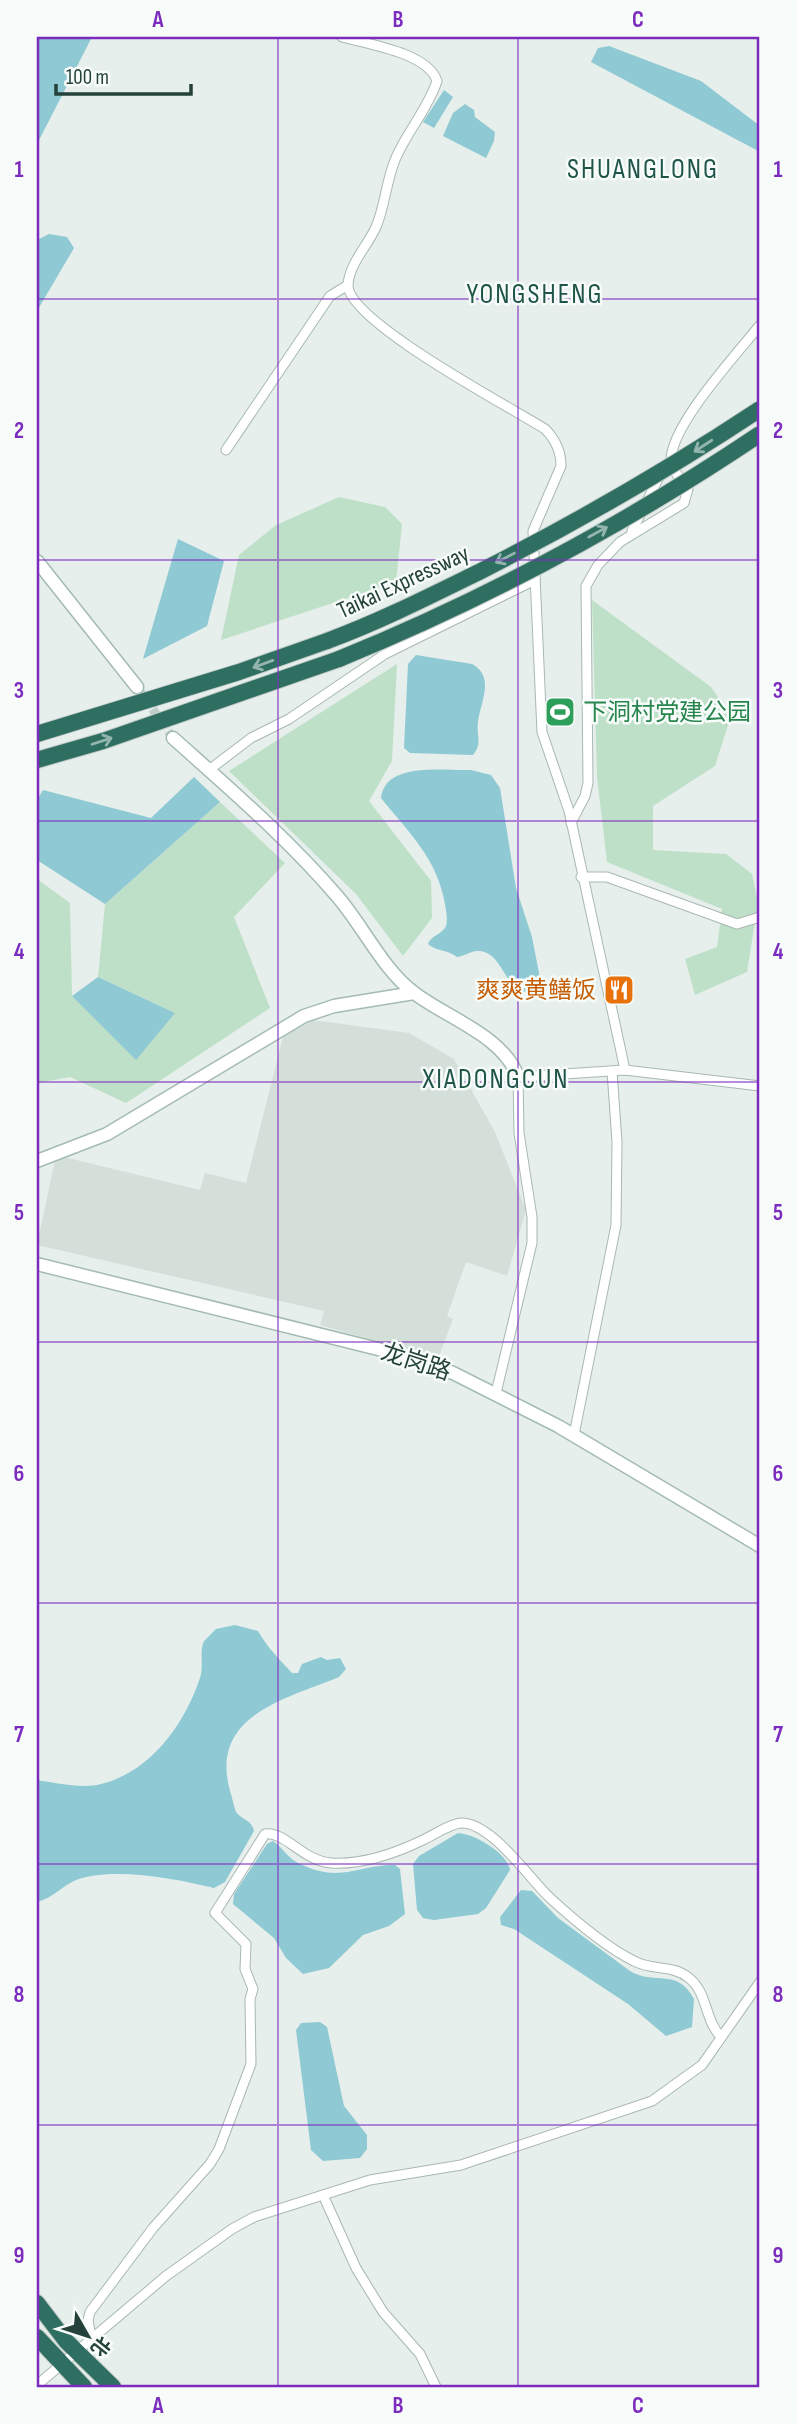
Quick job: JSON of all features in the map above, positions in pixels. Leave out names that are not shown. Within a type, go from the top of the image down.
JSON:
[{"type":"highway","name":"Taikai Expressway","points":[[37,734],[239,672],[409,606],[555,532],[678,463],[760,409]]},
{"type":"highway","name":"Taikai Expressway","points":[[37,760],[103,741],[339,659],[469,600],[554,556],[689,480],[760,434]]},
{"type":"highway","points":[[37,2303],[76,2350],[113,2387]]},
{"type":"highway","points":[[37,2337],[84,2387]]},
{"type":"street","points":[[342,37],[421,62],[432,71],[437,81],[393,164],[376,227],[354,266],[348,285],[350,296],[379,327],[545,429],[555,441],[561,466],[534,527],[542,732],[571,823],[625,1070]]},
{"type":"street","points":[[226,450],[330,296],[348,285]]},
{"type":"street","points":[[631,533],[673,448],[703,397],[760,325]]},
{"type":"street","points":[[571,823],[585,796],[588,783],[585,591],[598,565],[631,533],[672,512],[689,494],[672,467],[673,448]]},
{"type":"street","points":[[37,561],[92,626],[137,687]]},
{"type":"street","points":[[209,770],[251,738],[289,719],[385,654],[535,580]]},
{"type":"street","points":[[173,738],[273,826],[318,875],[394,974],[414,993],[494,1044],[508,1058],[518,1077],[519,1133],[532,1217],[532,1243],[496,1393]]},
{"type":"street","points":[[581,877],[607,877],[737,924],[760,917]]},
{"type":"street","points":[[37,1161],[107,1134],[304,1016],[344,1004],[414,993]]},
{"type":"street","points":[[518,1077],[625,1070],[760,1086]]},
{"type":"street","points":[[574,1435],[617,1225],[617,1142],[612,1071]]},
{"type":"street","name":"龙岗路","points":[[37,1264],[386,1351],[453,1373],[574,1435],[760,1546]]},
{"type":"street","points":[[91,2337],[88,2320],[90,2312],[153,2228],[210,2164],[247,2081],[251,2064],[250,1999],[253,1989],[245,1969],[248,1949],[215,1913],[265,1834],[278,1835],[314,1861],[351,1862],[370,1860],[407,1848],[458,1824],[470,1825],[511,1853],[544,1892],[568,1914],[631,1959],[640,1964],[672,1968],[688,1977],[701,1989],[709,2019],[721,2037]]},
{"type":"street","points":[[37,2385],[91,2337],[232,2229],[266,2212],[370,2180],[461,2165],[652,2101],[697,2070],[760,1982]]},
{"type":"street","points":[[323,2195],[356,2269],[383,2312],[420,2354],[436,2387]]},
{"type":"shaded area","points":[[313,1020],[409,1033],[454,1059],[495,1132],[526,1210],[507,1276],[466,1262],[447,1316],[453,1319],[438,1359],[320,1325],[324,1311],[37,1245],[56,1155],[200,1190],[205,1173],[246,1183],[283,1037]]},
{"type":"green space","points":[[339,497],[385,507],[402,524],[396,582],[221,640],[239,555],[276,525]]},
{"type":"green space","points":[[592,600],[711,687],[731,716],[715,766],[653,806],[653,850],[726,854],[752,874],[758,903],[747,972],[695,995],[685,959],[717,947],[722,909],[607,862],[597,777]]},
{"type":"green space","points":[[397,664],[392,761],[369,801],[431,881],[432,918],[403,956],[356,894],[229,771]]},
{"type":"green space","points":[[220,802],[285,863],[234,917],[270,1008],[126,1103],[70,1077],[37,1083],[37,879],[70,903],[72,996],[175,1013],[98,977],[105,904]]},
{"type":"water","points":[[37,37],[92,37],[37,144]]},
{"type":"water","points":[[609,46],[701,81],[760,126],[760,152],[591,62],[598,48]]},
{"type":"water","points":[[444,90],[453,97],[434,128],[423,122]]},
{"type":"water","points":[[465,104],[474,110],[475,117],[495,132],[486,158],[443,136],[453,113]]},
{"type":"water","points":[[49,234],[67,237],[74,248],[37,311],[37,240]]},
{"type":"water","points":[[178,539],[224,561],[207,626],[143,659]]},
{"type":"water","points":[[416,655],[472,664],[483,676],[485,691],[478,722],[478,743],[473,755],[410,753],[404,748],[408,664]]},
{"type":"water","points":[[418,770],[471,770],[491,775],[500,788],[516,888],[532,937],[540,978],[535,987],[526,992],[513,984],[487,953],[476,951],[457,957],[428,944],[446,926],[441,888],[429,859],[381,798],[385,786],[404,773]]},
{"type":"water","points":[[194,777],[220,802],[105,904],[37,860],[37,800],[43,790],[151,818]]},
{"type":"water","points":[[98,977],[175,1013],[136,1060],[72,996]]},
{"type":"water","points":[[235,1625],[258,1631],[269,1648],[292,1673],[298,1673],[302,1664],[321,1657],[327,1660],[340,1658],[346,1669],[339,1677],[297,1693],[257,1714],[241,1727],[231,1744],[226,1765],[230,1791],[236,1812],[254,1831],[225,1882],[214,1888],[146,1876],[110,1874],[73,1881],[37,1902],[37,1780],[78,1786],[94,1785],[119,1778],[135,1769],[164,1743],[185,1712],[200,1678],[204,1641],[216,1629]]},
{"type":"water","points":[[458,1833],[473,1837],[497,1851],[510,1870],[486,1908],[478,1914],[434,1920],[423,1918],[417,1910],[413,1864],[419,1856]]},
{"type":"water","points":[[273,1841],[298,1863],[326,1872],[348,1872],[395,1865],[400,1869],[405,1914],[389,1926],[363,1935],[329,1968],[303,1974],[286,1958],[274,1938],[233,1904],[234,1894],[267,1844]]},
{"type":"water","points":[[521,1890],[532,1891],[558,1918],[630,1971],[680,1983],[694,1999],[692,2027],[666,2036],[628,2004],[514,1929],[501,1925],[500,1917]]},
{"type":"water","points":[[320,2022],[327,2027],[344,2106],[367,2135],[367,2149],[360,2158],[323,2161],[311,2150],[296,2030],[301,2023]]},
{"type":"tunnel","points":[[137,687],[173,738]]},
{"type":"place","name":"下洞村党建公园","points":[[560,712]]},
{"type":"place","name":"爽爽黄鳝饭","points":[[619,990]]},
{"type":"district","name":"SHUANGLONG","points":[[643,169]]},
{"type":"district","name":"YONGSHENG","points":[[535,294]]},
{"type":"district","name":"XIADONGCUN","points":[[496,1079]]}]
